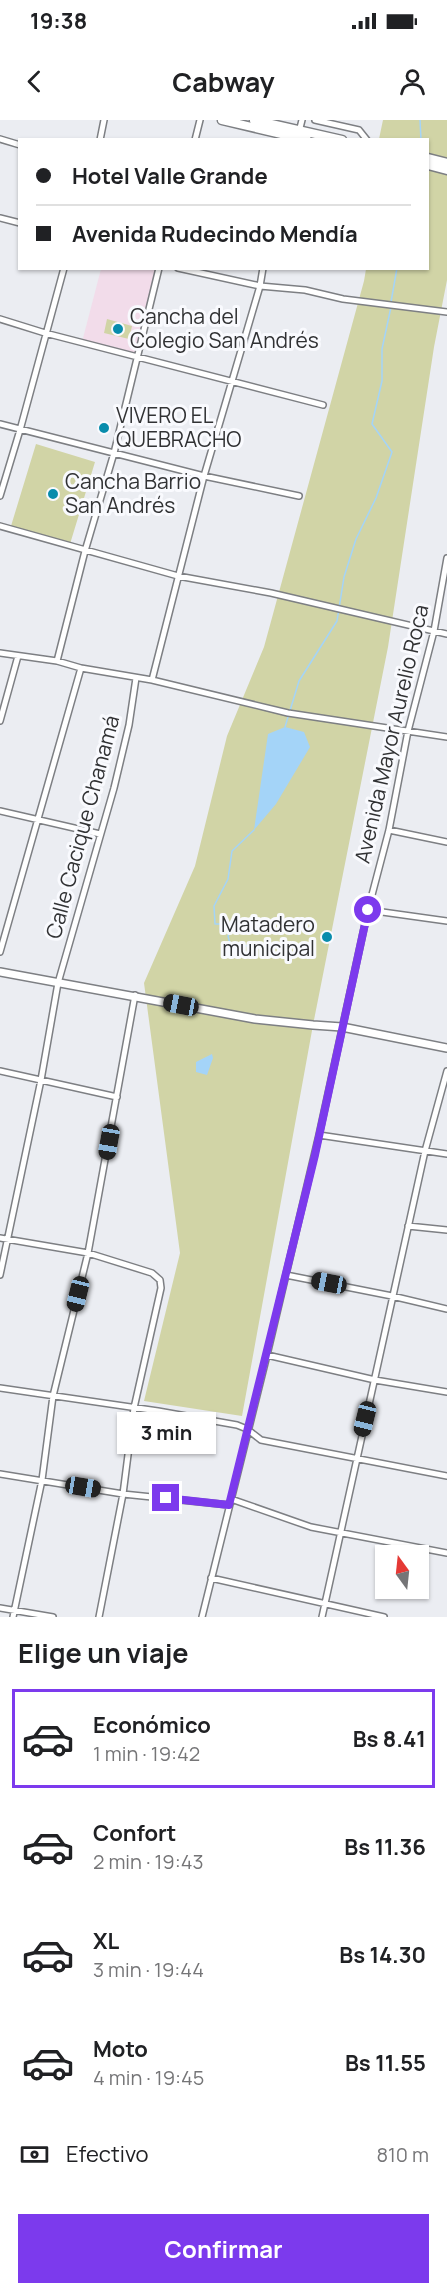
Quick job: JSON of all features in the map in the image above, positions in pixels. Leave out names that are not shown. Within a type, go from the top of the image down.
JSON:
[{"type":"main road","points":[[222,120],[297,136],[320,138]]},
{"type":"main road","points":[[254,120],[297,136]]},
{"type":"main road","points":[[429,158],[447,163]]},
{"type":"main road","points":[[429,165],[447,170]]},
{"type":"street","points":[[100,138],[104,120]]},
{"type":"street","points":[[196,138],[200,120]]},
{"type":"street","points":[[297,136],[302,120]]},
{"type":"street","points":[[315,120],[359,130],[365,138]]},
{"type":"street","points":[[0,139],[18,144]]},
{"type":"street","points":[[0,218],[18,222]]},
{"type":"street","points":[[0,496],[21,430],[63,270]]},
{"type":"street","points":[[57,661],[85,551],[114,453],[159,270]]},
{"type":"street","points":[[186,270],[260,286],[305,290],[343,299],[447,312]]},
{"type":"street","points":[[152,681],[204,476],[264,270]]},
{"type":"street","points":[[0,319],[45,333],[323,405]]},
{"type":"street","points":[[0,424],[204,476],[299,496]]},
{"type":"street","points":[[0,526],[178,576],[271,592],[447,634]]},
{"type":"street","name":"Avenida Mayor Aurelio Roca","points":[[202,1617],[319,1135],[368,910],[389,830],[408,731],[434,631],[447,558]]},
{"type":"street","points":[[0,653],[57,661],[288,713],[447,737]]},
{"type":"street","points":[[0,721],[18,656]]},
{"type":"street","points":[[0,952],[81,668]]},
{"type":"street","name":"Calle Cacique Chanamá","points":[[0,1275],[41,1080],[58,984],[114,788],[129,725],[136,678]]},
{"type":"street","points":[[0,811],[100,834]]},
{"type":"street","points":[[389,830],[447,842]]},
{"type":"street","points":[[368,910],[447,921]]},
{"type":"street","points":[[0,972],[255,1018],[342,1026],[447,1048]]},
{"type":"street","points":[[13,1614],[42,1480],[53,1396],[88,1253],[135,995]]},
{"type":"street","points":[[0,1071],[117,1097]]},
{"type":"street","points":[[322,1617],[323,1604],[342,1531],[356,1458],[425,1151],[447,1071]]},
{"type":"street","points":[[319,1135],[447,1154]]},
{"type":"street","points":[[408,1226],[447,1230]]},
{"type":"street","points":[[0,1238],[88,1253],[152,1273],[160,1280],[161,1288],[134,1408],[123,1494],[99,1617]]},
{"type":"street","points":[[286,1275],[447,1309]]},
{"type":"street","points":[[267,1355],[375,1380],[447,1392]]},
{"type":"street","points":[[0,1388],[237,1425],[247,1429],[261,1440],[447,1476]]},
{"type":"street","points":[[0,1474],[123,1494],[230,1502],[311,1527],[342,1531],[447,1553]]},
{"type":"street","points":[[212,1578],[384,1617]]},
{"type":"street","points":[[0,1608],[13,1614],[53,1617]]},
{"type":"shaded area","points":[[101,270],[159,270],[138,356],[82,342]]},
{"type":"green space","points":[[383,120],[447,120],[447,280],[434,347],[388,647],[313,1025],[242,1416],[144,1401],[180,1253],[144,983],[195,866],[227,736],[264,647],[366,270],[429,270],[429,138],[379,138]]},
{"type":"green space","name":"Cancha del Colegio San Andrés","points":[[107,319],[132,326],[129,339],[104,333]]},
{"type":"green space","name":"Cancha Barrio San Andrés","points":[[36,444],[95,462],[70,544],[11,526]]},
{"type":"water","points":[[285,727],[304,732],[310,747],[276,804],[254,830],[268,734]]},
{"type":"water","points":[[212,1054],[213,1058],[207,1075],[196,1072],[196,1062]]},
{"type":"waterway","points":[[420,120],[421,138]]},
{"type":"waterway","points":[[391,302],[397,270]]},
{"type":"waterway","points":[[285,727],[299,681],[337,621],[344,577],[356,539],[376,498],[392,452],[372,424],[382,381],[382,349],[391,307]]},
{"type":"waterway","points":[[254,830],[232,851],[228,879],[214,906],[215,924],[221,924],[220,929],[230,933],[228,936],[231,947],[238,944],[262,949]]},
{"type":"place","name":"Cancha del Colegio San Andrés","points":[[118,329]]},
{"type":"place","name":"VIVERO EL QUEBRACHO","points":[[104,428]]},
{"type":"place","name":"Cancha Barrio San Andrés","points":[[53,494]]},
{"type":"place","name":"Matadero municipal","points":[[327,937]]},
{"type":"route","points":[[166,1498],[229,1505],[315,1155],[368,910]]}]
